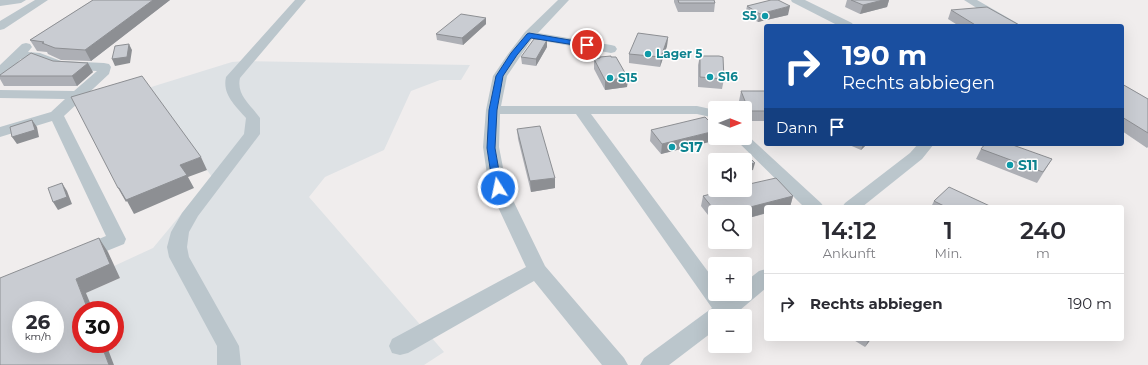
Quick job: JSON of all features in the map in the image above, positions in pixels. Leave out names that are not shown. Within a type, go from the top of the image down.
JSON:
[{"type":"street","points":[[0,3],[21,0]]},
{"type":"street","points":[[0,26],[43,0]]},
{"type":"street","points":[[229,365],[228,346],[179,257],[177,247],[180,232],[191,213],[252,134],[253,118],[233,93],[231,88],[233,77],[301,0]]},
{"type":"street","points":[[564,0],[529,35],[514,54],[500,76],[493,110],[491,148],[498,188],[537,270],[616,365]]},
{"type":"street","points":[[796,0],[844,24]]},
{"type":"street","points":[[968,0],[1010,24]]},
{"type":"street","points":[[529,35],[611,49]]},
{"type":"street","points":[[0,72],[17,55],[36,41]]},
{"type":"street","points":[[0,132],[56,115],[104,71],[104,67],[59,64],[35,56],[17,55]]},
{"type":"street","points":[[0,94],[79,95]]},
{"type":"street","points":[[493,110],[697,110],[708,112]]},
{"type":"street","points":[[581,111],[715,309]]},
{"type":"street","points":[[56,115],[117,239],[66,261]]},
{"type":"street","points":[[749,145],[813,205]]},
{"type":"street","points":[[854,205],[916,156],[924,146]]},
{"type":"street","points":[[400,346],[537,270]]},
{"type":"street","points":[[752,288],[764,278]]},
{"type":"street","points":[[726,309],[736,301]]},
{"type":"street","points":[[652,365],[708,323]]},
{"type":"shaded area","points":[[232,62],[470,65],[461,80],[440,80],[411,91],[384,150],[325,177],[309,197],[444,352],[424,365],[114,365],[109,353],[124,353],[124,301],[89,301],[86,293],[120,278],[114,266],[153,248],[212,177],[148,88]]},
{"type":"building","points":[[93,0],[153,0],[85,50],[55,48],[42,43],[44,42],[30,40]]},
{"type":"building","points":[[678,0],[714,0],[715,3],[679,3]]},
{"type":"building","points":[[771,0],[778,0],[790,6],[760,14],[747,6]]},
{"type":"building","points":[[851,0],[883,0],[863,5]]},
{"type":"building","points":[[987,7],[1017,24],[974,24],[951,10]]},
{"type":"building","points":[[461,14],[486,18],[462,38],[436,34]]},
{"type":"building","points":[[638,33],[668,37],[661,57],[629,54]]},
{"type":"building","points":[[534,39],[547,40],[536,59],[521,57]]},
{"type":"building","points":[[129,44],[127,57],[112,59],[115,46]]},
{"type":"building","points":[[31,53],[53,61],[88,63],[72,76],[0,76]]},
{"type":"building","points":[[611,56],[616,57],[628,78],[605,80],[594,59]]},
{"type":"building","points":[[700,56],[723,57],[724,79],[700,77]]},
{"type":"building","points":[[142,76],[201,157],[180,165],[187,175],[126,200],[118,188],[71,97]]},
{"type":"building","points":[[1124,85],[1148,99],[1148,133],[1124,118]]},
{"type":"building","points":[[741,91],[764,91],[764,111],[752,111],[752,101],[745,101]]},
{"type":"building","points":[[705,117],[708,120],[708,133],[662,144],[651,130]]},
{"type":"building","points":[[32,120],[35,130],[12,137],[10,127]]},
{"type":"building","points":[[540,126],[555,178],[530,181],[517,129]]},
{"type":"building","points":[[983,146],[1016,146],[1052,159],[1043,172],[981,149]]},
{"type":"building","points":[[776,178],[793,196],[752,207],[752,205],[710,205],[703,196],[708,195],[708,197],[752,197],[752,183]]},
{"type":"building","points":[[62,183],[67,197],[53,202],[48,188]]},
{"type":"building","points":[[949,187],[988,205],[942,205],[934,201]]},
{"type":"building","points":[[99,238],[110,264],[76,279],[85,301],[72,301],[72,353],[104,353],[109,365],[0,365],[0,278]]},
{"type":"place","name":"S5","points":[[765,16]]},
{"type":"place","name":"Lager 5","points":[[648,54]]},
{"type":"place","name":"S16","points":[[710,77]]},
{"type":"place","name":"S15","points":[[610,78]]},
{"type":"place","name":"S17","points":[[672,147]]},
{"type":"place","name":"S11","points":[[1010,165]]},
{"type":"route","points":[[498,188],[491,148],[493,110],[500,76],[514,54],[529,35],[587,45]]}]
